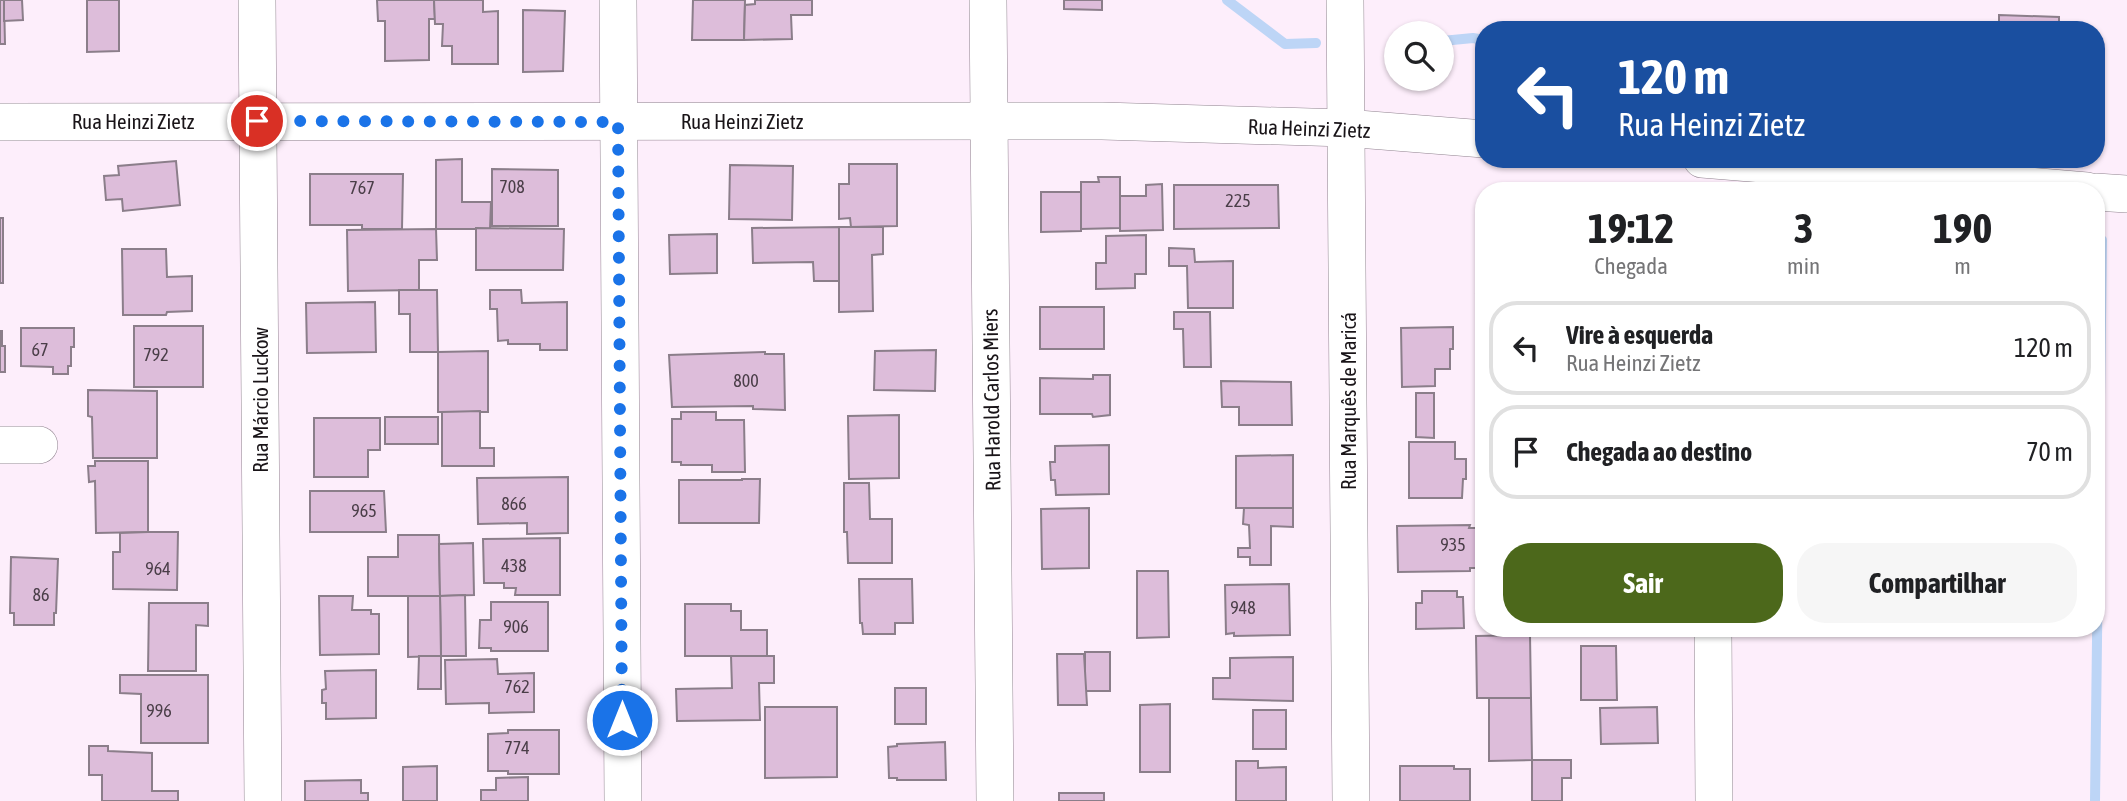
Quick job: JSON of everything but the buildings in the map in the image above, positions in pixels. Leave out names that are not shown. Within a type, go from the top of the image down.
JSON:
[{"type":"street","name":"Rua Márcio Luckow","points":[[257,0],[263,801]]},
{"type":"street","points":[[618,0],[623,801]]},
{"type":"street","name":"Rua Harold Carlos Miers","points":[[988,0],[995,801]]},
{"type":"street","name":"Rua Marquês de Maricá","points":[[1345,0],[1351,801]]},
{"type":"street","name":"Rua Heinzi Zietz","points":[[0,122],[1102,121],[1345,128],[1475,138]]},
{"type":"street","points":[[1807,168],[1977,182]]},
{"type":"street","points":[[2105,192],[2127,194]]},
{"type":"street","points":[[0,445],[39,445]]},
{"type":"street","points":[[1713,637],[1714,801]]},
{"type":"waterway","points":[[1227,0],[1285,44],[1316,43]]},
{"type":"waterway","points":[[1454,40],[1475,38]]},
{"type":"waterway","points":[[2095,801],[2097,637]]},
{"type":"route","points":[[257,121],[618,122],[622,720]]}]
